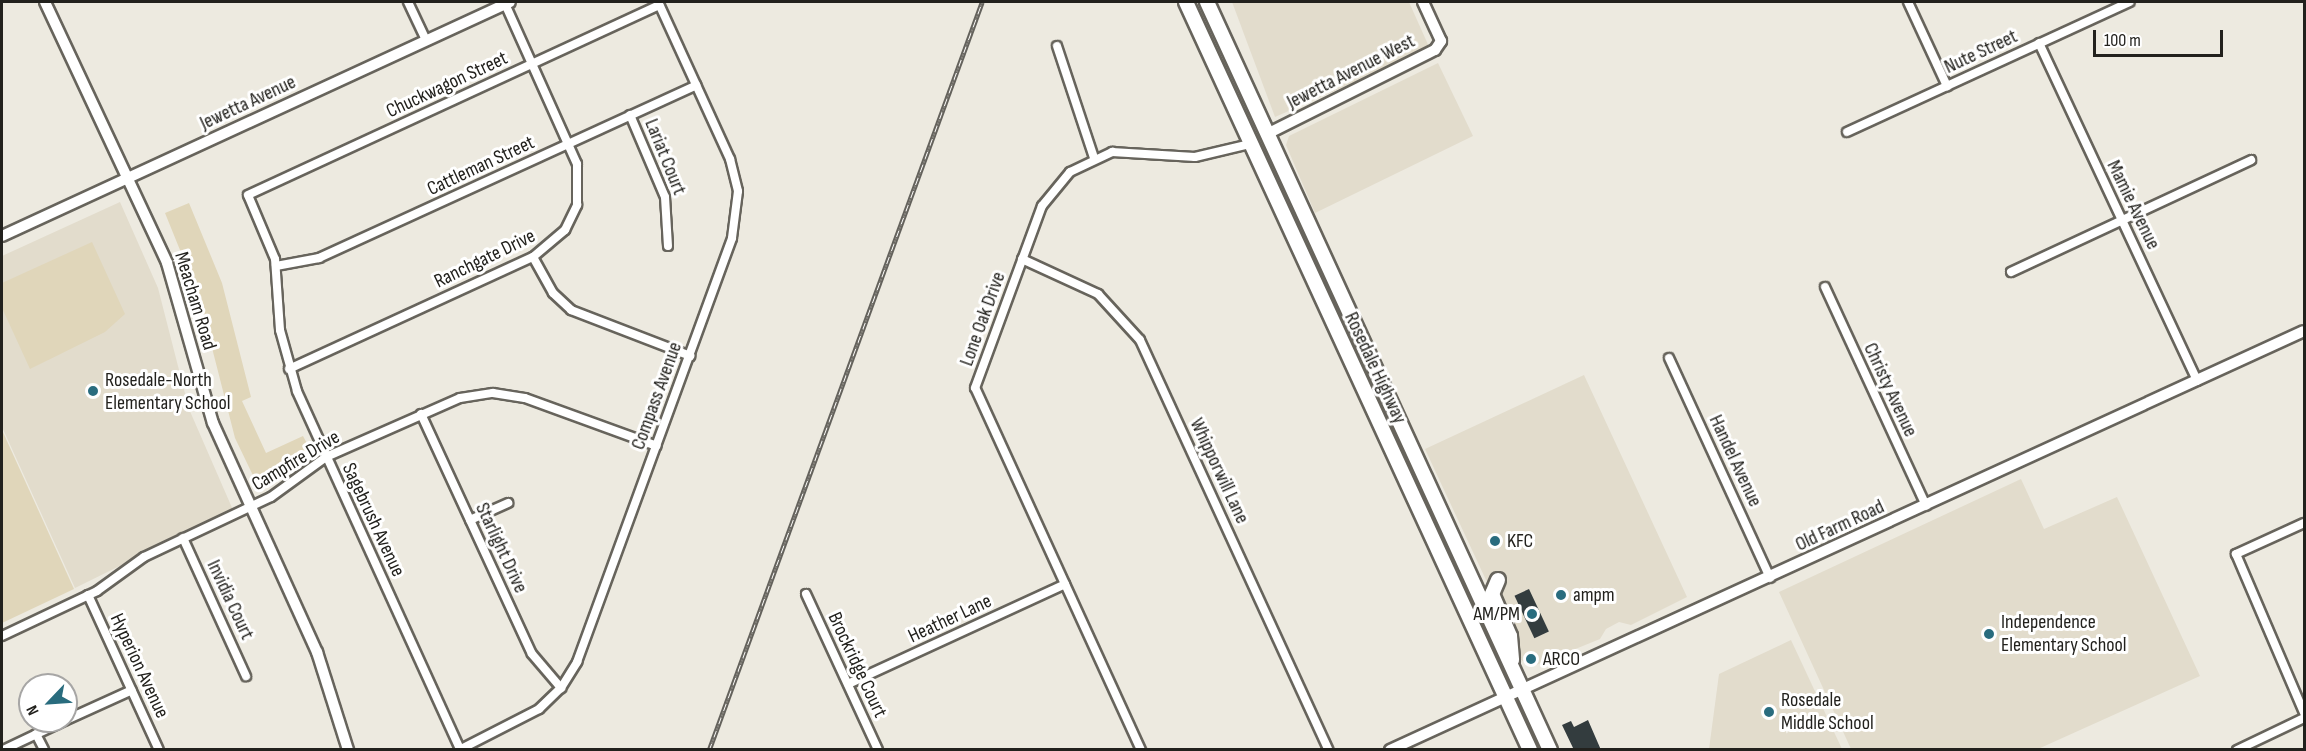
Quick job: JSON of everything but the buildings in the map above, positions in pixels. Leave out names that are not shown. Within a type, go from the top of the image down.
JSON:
[{"type":"main road","name":"Rosedale Highway","points":[[1185,2],[1530,750]]},
{"type":"main road","points":[[1194,2],[1251,125],[1267,134]]},
{"type":"main road","name":"Rosedale Highway","points":[[1207,2],[1550,750]]},
{"type":"main road","points":[[1250,144],[1268,152],[1306,235],[1323,256]]},
{"type":"main road","points":[[1368,398],[1387,420],[1426,502],[1444,519]]},
{"type":"main road","points":[[1498,580],[1492,594],[1510,636],[1513,668]]},
{"type":"street","name":"Meacham Road","points":[[45,2],[128,178],[177,289],[204,397],[250,507],[317,652],[348,750]]},
{"type":"street","points":[[408,2],[426,40]]},
{"type":"street","name":"Jewetta Avenue West","points":[[1267,134],[1435,50],[1441,41],[1423,2]]},
{"type":"street","points":[[1908,2],[1947,86]]},
{"type":"street","name":"Nute Street","points":[[1847,132],[2129,2]]},
{"type":"street","name":"Jewetta Avenue","points":[[2,236],[507,3]]},
{"type":"street","name":"Ranchgate Drive","points":[[289,369],[533,256],[565,230],[577,205],[579,177],[569,144],[507,3]]},
{"type":"street","name":"Chuckwagon Street","points":[[248,195],[659,3]]},
{"type":"street","name":"Compass Avenue","points":[[460,749],[525,718],[561,688],[577,662],[732,238],[738,208],[730,159],[659,3]]},
{"type":"street","name":"Mamie Avenue","points":[[2039,43],[2197,381]]},
{"type":"street","points":[[1057,46],[1094,158]]},
{"type":"street","name":"Cattleman Street","points":[[276,266],[319,258],[696,85]]},
{"type":"street","name":"Lariat Court","points":[[630,115],[665,197],[668,246]]},
{"type":"street","name":"Lone Oak Drive","points":[[1141,750],[975,388],[1022,259],[1049,194],[1070,172],[1094,158],[1125,151],[1196,157],[1250,144]]},
{"type":"street","points":[[2011,272],[2251,160]]},
{"type":"street","name":"Sagebrush Avenue","points":[[248,195],[276,266],[280,330],[289,369],[460,749]]},
{"type":"street","points":[[533,256],[553,293],[571,310],[690,356]]},
{"type":"street","name":"Whipporwill Lane","points":[[1022,259],[1098,294],[1140,340],[1329,750]]},
{"type":"street","name":"Christy Avenue","points":[[1825,287],[1926,506]]},
{"type":"street","name":"Old Farm Road","points":[[1390,750],[1522,688],[1770,579],[2304,331]]},
{"type":"street","name":"Handel Avenue","points":[[1669,358],[1770,579]]},
{"type":"street","name":"Campfire Drive","points":[[2,636],[88,596],[144,556],[250,507],[327,457],[460,398],[508,394],[657,446]]},
{"type":"street","name":"Starlight Drive","points":[[421,414],[532,654],[561,688]]},
{"type":"street","points":[[470,520],[508,502]]},
{"type":"street","points":[[2304,523],[2236,554],[2304,713]]},
{"type":"street","name":"Invidia Court","points":[[183,538],[246,676]]},
{"type":"street","name":"Heather Lane","points":[[848,684],[1065,584]]},
{"type":"street","name":"Brockridge Court","points":[[806,594],[878,750]]},
{"type":"street","name":"Hyperion Avenue","points":[[88,596],[159,750]]},
{"type":"street","points":[[78,715],[132,690]]},
{"type":"street","points":[[2236,750],[2304,718]]},
{"type":"street","points":[[3,750],[36,734],[44,750]]},
{"type":"shaded area","points":[[1232,2],[1409,2],[1430,49],[1275,117]]},
{"type":"shaded area","points":[[1438,63],[1473,136],[1315,213],[1286,145],[1289,136]]},
{"type":"shaded area","name":"Rosedale-North Elementary School","points":[[120,202],[158,288],[189,409],[233,510],[75,588],[2,427],[2,256]]},
{"type":"shaded area","points":[[189,203],[222,283],[251,397],[242,401],[266,453],[303,436],[313,455],[268,487],[258,486],[235,438],[199,297],[165,213]]},
{"type":"shaded area","points":[[92,242],[125,314],[105,332],[30,369],[2,308],[2,283]]},
{"type":"shaded area","points":[[1584,375],[1687,597],[1631,625],[1619,622],[1606,629],[1600,639],[1536,665],[1522,661],[1499,596],[1486,580],[1425,449]]},
{"type":"shaded area","points":[[2,430],[74,589],[2,623]]},
{"type":"shaded area","name":"Independence Elementary School","points":[[2021,479],[2044,529],[2117,497],[2200,676],[2038,749],[1851,749],[1779,592]]},
{"type":"shaded area","name":"Rosedale Middle School","points":[[1791,640],[1842,749],[1709,749],[1719,674]]},
{"type":"railway","points":[[709,750],[982,2]]},
{"type":"place","name":"Rosedale-North Elementary School","points":[[93,391]]},
{"type":"place","name":"KFC","points":[[1495,541]]},
{"type":"place","name":"ampm","points":[[1561,595]]},
{"type":"place","name":"AM/PM","points":[[1532,614]]},
{"type":"place","name":"Independence Elementary School","points":[[1989,634]]},
{"type":"place","name":"ARCO","points":[[1531,659]]},
{"type":"place","name":"Rosedale Middle School","points":[[1769,712]]}]
